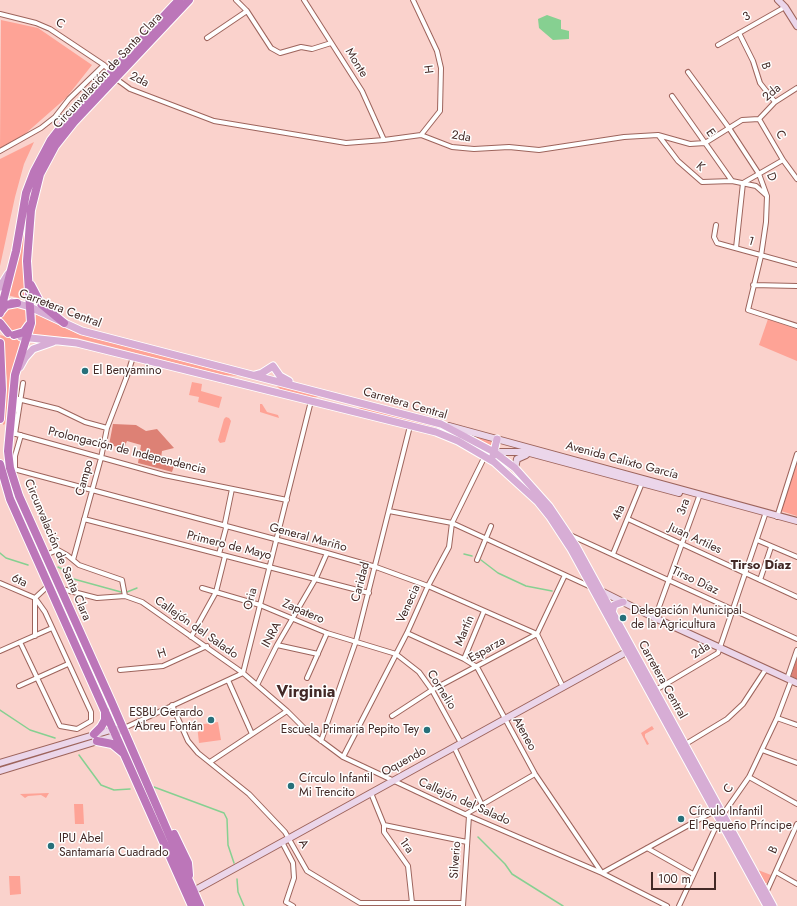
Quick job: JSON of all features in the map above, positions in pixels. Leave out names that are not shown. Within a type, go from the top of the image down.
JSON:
[{"type":"highway","name":"Circunvalación de Santa Clara","points":[[179,0],[74,122],[55,146],[40,174],[30,210],[28,274],[31,321],[27,338],[16,369],[12,388],[12,433],[8,452],[13,468],[18,496],[44,556],[60,588],[118,731],[126,756],[190,893],[200,906]]},
{"type":"highway","name":"Circunvalación de Santa Clara","points":[[0,313],[2,300],[12,265],[26,193],[34,172],[51,140],[68,117],[189,0]]},
{"type":"highway","points":[[28,274],[36,297],[41,304],[64,322]]},
{"type":"highway","points":[[0,313],[6,305],[18,303],[28,310],[31,321],[24,332],[11,334],[0,323]]},
{"type":"highway","points":[[0,344],[2,390],[0,418]]},
{"type":"highway","name":"Circunvalación de Santa Clara","points":[[0,464],[10,499],[104,706],[165,824],[177,838],[188,863],[192,906]]},
{"type":"highway","points":[[104,706],[105,720],[96,738],[112,744],[126,756]]},
{"type":"main road","points":[[778,0],[785,7],[797,26]]},
{"type":"main road","points":[[0,287],[12,265]]},
{"type":"main road","name":"Carretera Central","points":[[2,300],[30,307],[82,331],[441,424],[494,452],[515,468],[519,478]]},
{"type":"main road","name":"Carretera Central","points":[[0,330],[27,338],[77,343],[133,356],[410,426],[458,441],[519,478],[547,507],[568,534],[573,548]]},
{"type":"main road","points":[[12,388],[28,353],[37,346],[61,341]]},
{"type":"main road","points":[[252,375],[262,373],[273,366],[283,378],[301,385],[305,389]]},
{"type":"main road","points":[[264,389],[267,379]]},
{"type":"main road","points":[[311,401],[320,398],[348,404],[367,405]]},
{"type":"main road","name":"Avenida Calixto García","points":[[441,424],[643,481],[797,521]]},
{"type":"main road","points":[[494,462],[494,452],[497,439]]},
{"type":"main road","points":[[458,441],[482,452],[494,452]]},
{"type":"main road","name":"Avenida Calixto García","points":[[494,452],[526,452],[643,481]]},
{"type":"main road","points":[[515,468],[515,463],[520,456],[535,455]]},
{"type":"main road","name":"Carretera Central","points":[[547,507],[600,591],[610,614]]},
{"type":"main road","name":"Avenida Calixto García","points":[[777,516],[797,524]]},
{"type":"main road","name":"Carretera Central","points":[[588,573],[592,587],[610,614],[630,650],[719,813],[764,902],[772,906]]},
{"type":"main road","points":[[600,591],[792,681]]},
{"type":"main road","points":[[610,614],[614,605],[623,602]]},
{"type":"main road","name":"Oquendo","points":[[190,893],[630,650]]},
{"type":"main road","points":[[0,771],[118,731]]},
{"type":"main road","points":[[0,763],[96,738]]},
{"type":"street","points":[[236,0],[247,11],[271,48],[280,53],[301,47],[312,49],[331,43]]},
{"type":"street","name":"Monte","points":[[304,0],[362,91],[384,140]]},
{"type":"street","name":"H","points":[[413,0],[435,46],[441,68],[440,111],[421,135]]},
{"type":"street","name":"3","points":[[718,45],[785,7]]},
{"type":"street","points":[[207,38],[247,11]]},
{"type":"street","name":"C","points":[[0,14],[36,23],[50,29],[104,65],[113,75]]},
{"type":"street","name":"B","points":[[739,33],[753,61],[760,83],[775,102]]},
{"type":"street","points":[[0,151],[41,128],[55,118],[69,99],[104,65]]},
{"type":"street","name":"D","points":[[688,72],[729,128],[759,174],[767,196],[762,256],[753,285],[748,310],[797,326]]},
{"type":"street","name":"2da","points":[[113,75],[130,89],[214,121],[346,144],[421,135],[452,147],[474,149],[509,147],[539,150],[624,137],[658,136],[690,144],[705,143],[742,120],[759,120],[775,102],[797,88]]},
{"type":"street","name":"E","points":[[672,96],[732,181]]},
{"type":"street","points":[[55,118],[68,117]]},
{"type":"street","name":"C","points":[[759,120],[797,180]]},
{"type":"street","name":"K","points":[[658,136],[678,161],[702,182],[732,181],[743,183],[756,186],[767,196]]},
{"type":"street","points":[[736,248],[743,183],[783,160]]},
{"type":"street","name":"1","points":[[716,225],[714,237],[717,243],[797,265]]},
{"type":"street","points":[[753,285],[797,286]]},
{"type":"street","name":"Campo","points":[[73,560],[101,458],[107,428],[133,356]]},
{"type":"street","points":[[21,400],[23,383]]},
{"type":"street","points":[[12,433],[18,399],[58,409],[85,422],[107,428]]},
{"type":"street","name":"Oria","points":[[243,673],[311,401]]},
{"type":"street","name":"Caridad","points":[[321,741],[356,641],[376,567],[410,426]]},
{"type":"street","name":"Prolongación de Independencia","points":[[12,433],[164,475],[287,500]]},
{"type":"street","points":[[13,468],[21,436]]},
{"type":"street","points":[[777,516],[797,454]]},
{"type":"street","name":"Venecia","points":[[343,757],[407,633],[428,586],[449,547],[452,523],[485,456]]},
{"type":"street","name":"General Mariño","points":[[13,468],[376,567],[428,586],[537,634]]},
{"type":"street","name":"4ta","points":[[613,554],[643,481]]},
{"type":"street","points":[[219,554],[226,526],[232,488]]},
{"type":"street","name":"3ra","points":[[655,618],[699,496]]},
{"type":"street","points":[[389,511],[452,523],[600,591]]},
{"type":"street","name":"2da","points":[[652,692],[718,653],[766,514]]},
{"type":"street","name":"Primero de Mayo","points":[[84,519],[369,593]]},
{"type":"street","name":"Juan Artiles","points":[[628,519],[797,597]]},
{"type":"street","points":[[477,560],[491,526]]},
{"type":"street","name":"Tirso Díaz","points":[[568,534],[797,639]]},
{"type":"street","points":[[756,540],[797,557]]},
{"type":"street","points":[[573,548],[584,541]]},
{"type":"street","points":[[760,580],[771,547]]},
{"type":"street","points":[[44,556],[58,550],[79,565],[122,580],[125,596]]},
{"type":"street","name":"INRA","points":[[257,685],[277,645],[316,578],[327,553]]},
{"type":"street","points":[[191,638],[216,592],[225,556]]},
{"type":"street","points":[[576,580],[581,580],[588,573]]},
{"type":"street","points":[[563,687],[537,634],[565,575]]},
{"type":"street","name":"6ta","points":[[0,583],[35,598],[49,585]]},
{"type":"street","name":"Callejón del Salado","points":[[60,588],[97,598],[125,596],[142,602],[191,638],[207,646],[243,673],[287,711],[304,728],[343,757],[467,815],[602,873],[666,906]]},
{"type":"street","name":"Zapatero","points":[[202,588],[260,605],[327,633],[396,654]]},
{"type":"street","points":[[20,642],[60,726],[77,729],[90,721],[91,712],[45,612],[35,598]]},
{"type":"street","points":[[35,598],[35,636]]},
{"type":"street","name":"Martín","points":[[464,659],[484,611]]},
{"type":"street","points":[[0,651],[52,628]]},
{"type":"street","points":[[307,678],[327,633]]},
{"type":"street","points":[[407,633],[464,659],[477,667]]},
{"type":"street","name":"Esparza","points":[[392,716],[432,690],[537,634]]},
{"type":"street","points":[[277,645],[318,654]]},
{"type":"street","name":"H","points":[[120,670],[163,666],[207,646]]},
{"type":"street","points":[[792,681],[797,650]]},
{"type":"street","name":"Cornelio","points":[[396,654],[419,672],[432,690],[461,743]]},
{"type":"street","points":[[19,686],[68,664]]},
{"type":"street","name":"Ateneo","points":[[477,667],[535,774],[602,873]]},
{"type":"street","points":[[682,746],[727,719],[743,704],[766,669]]},
{"type":"street","points":[[118,731],[243,673]]},
{"type":"street","points":[[228,680],[252,734]]},
{"type":"street","name":"C","points":[[679,906],[719,813],[749,777],[777,718],[792,681]]},
{"type":"street","name":"A","points":[[172,706],[188,740],[198,753],[249,794],[289,838],[307,871],[360,903],[463,904]]},
{"type":"street","points":[[210,762],[287,711]]},
{"type":"street","points":[[777,718],[797,725]]},
{"type":"street","points":[[454,747],[482,805]]},
{"type":"street","points":[[762,750],[797,763]]},
{"type":"street","points":[[467,815],[535,774]]},
{"type":"street","points":[[749,777],[797,804]]},
{"type":"street","name":"1ra","points":[[371,793],[384,825],[384,832],[408,866],[412,903]]},
{"type":"street","points":[[602,873],[647,848],[719,813]]},
{"type":"street","name":"Silverio","points":[[463,904],[467,842],[467,815]]},
{"type":"street","name":"B","points":[[764,902],[797,824]]},
{"type":"street","points":[[384,825],[467,842]]},
{"type":"street","points":[[282,842],[293,864],[294,878],[286,902],[292,906]]},
{"type":"street","points":[[647,848],[694,874]]},
{"type":"street","points":[[776,872],[797,884]]},
{"type":"shaded area","points":[[547,15],[561,20],[561,29],[569,31],[569,39],[553,40],[539,28],[538,19]]},
{"type":"shaded area","points":[[1,20],[38,28],[92,65],[66,98],[25,134],[0,148]]},
{"type":"shaded area","points":[[34,142],[24,164],[15,197],[0,266],[0,159]]},
{"type":"shaded area","points":[[30,198],[22,260],[27,300],[7,295],[18,261],[26,209]]},
{"type":"shaded area","points":[[15,305],[24,309],[28,318],[24,327],[15,331],[6,327],[2,318],[6,309]]},
{"type":"shaded area","points":[[36,314],[78,334],[240,376],[223,375],[77,338],[32,335]]},
{"type":"shaded area","points":[[768,319],[797,329],[797,361],[759,345]]},
{"type":"shaded area","points":[[0,335],[22,340],[11,377],[5,424],[3,425],[7,380]]},
{"type":"shaded area","points":[[192,382],[202,384],[201,391],[222,397],[219,408],[198,402],[199,397],[189,395]]},
{"type":"shaded area","points":[[276,385],[321,396],[310,398],[282,391]]},
{"type":"shaded area","points":[[260,404],[262,404],[267,412],[278,415],[279,418],[260,412]]},
{"type":"shaded area","points":[[353,408],[369,408],[419,420],[449,432],[482,450],[442,431]]},
{"type":"shaded area","points":[[226,417],[231,421],[225,442],[220,443],[218,440],[224,419]]},
{"type":"shaded area","points":[[113,424],[136,425],[146,431],[157,429],[174,448],[162,451],[161,458],[175,463],[172,472],[138,463],[141,445],[127,441],[124,448],[109,445]]},
{"type":"shaded area","points":[[468,433],[495,441],[493,448]]},
{"type":"shaded area","points":[[797,463],[797,516],[781,511]]},
{"type":"shaded area","points":[[797,658],[797,679],[791,676]]},
{"type":"shaded area","points":[[218,722],[221,740],[199,743],[197,725]]},
{"type":"shaded area","points":[[652,726],[654,729],[645,734],[649,744],[647,745],[641,733]]},
{"type":"shaded area","points":[[49,793],[46,798],[41,795],[28,796],[25,798],[20,794]]},
{"type":"shaded area","points":[[74,804],[83,804],[84,824],[75,824]]},
{"type":"shaded area","points":[[758,870],[771,875],[767,883],[765,883]]},
{"type":"shaded area","points":[[9,876],[20,876],[21,894],[10,895]]},
{"type":"waterway","points":[[0,553],[6,558],[28,565]]},
{"type":"waterway","points":[[464,554],[472,556]]},
{"type":"waterway","points":[[481,560],[498,573],[526,586],[552,591]]},
{"type":"waterway","points":[[58,567],[64,570],[70,578],[121,592]]},
{"type":"waterway","points":[[127,592],[137,588]]},
{"type":"waterway","points":[[0,710],[30,730],[55,738]]},
{"type":"waterway","points":[[79,755],[101,785],[114,790],[130,789]]},
{"type":"waterway","points":[[154,787],[224,813],[227,819],[228,845],[234,863]]},
{"type":"waterway","points":[[478,837],[505,864],[512,874],[563,906]]},
{"type":"waterway","points":[[237,879],[238,892],[244,906]]},
{"type":"place","name":"El Benyamino","points":[[85,371]]},
{"type":"place","name":"Delegación Municipal de la Agricultura","points":[[623,618]]},
{"type":"place","name":"ESBU Gerardo Abreu Fontán","points":[[211,720]]},
{"type":"place","name":"Escuela Primaria Pepito Tey","points":[[427,730]]},
{"type":"place","name":"Círculo Infantil Mi Trencito","points":[[291,786]]},
{"type":"place","name":"Círculo Infantil El Pequeño Príncipe","points":[[681,819]]},
{"type":"place","name":"IPU Abel Santamaría Cuadrado","points":[[51,846]]},
{"type":"district","name":"Tirso Díaz","points":[[761,566]]},
{"type":"district","name":"Virginia","points":[[306,693]]}]
